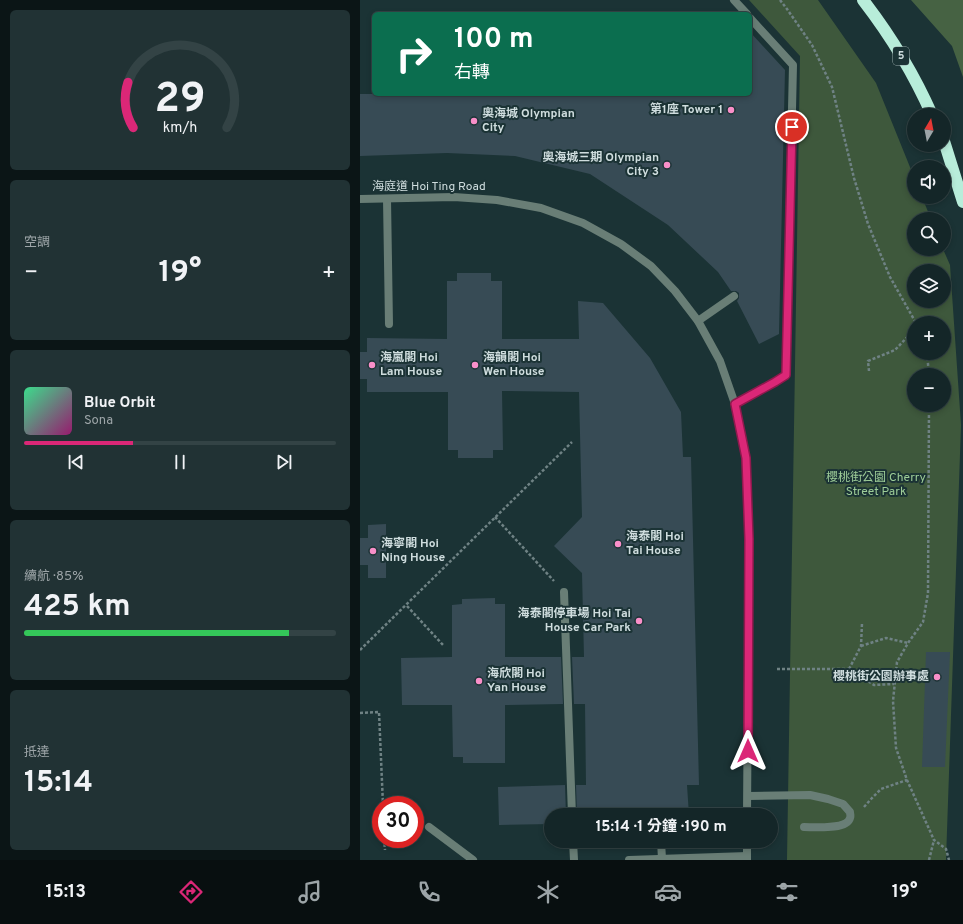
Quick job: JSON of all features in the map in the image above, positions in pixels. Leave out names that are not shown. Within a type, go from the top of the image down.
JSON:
[{"type":"highway","name":"5","points":[[863,0],[879,21],[902,58],[924,96],[929,108]]},
{"type":"highway","points":[[947,152],[963,202]]},
{"type":"street","points":[[734,0],[745,12]]},
{"type":"street","points":[[735,404],[786,375],[793,65],[752,20]]},
{"type":"street","name":"海庭道 Hoi Ting Road","points":[[360,199],[454,197],[497,200],[541,208],[583,223],[621,244],[651,266],[675,291],[698,321],[720,361],[735,404],[746,458],[749,539],[748,808]]},
{"type":"street","points":[[387,199],[389,324]]},
{"type":"street","points":[[698,321],[734,296]]},
{"type":"street","points":[[564,592],[572,808]]},
{"type":"street","points":[[748,796],[810,795],[843,804],[850,812],[848,822],[842,826],[804,827]]},
{"type":"street","points":[[429,827],[473,860]]},
{"type":"street","points":[[573,848],[574,860]]},
{"type":"street","points":[[661,848],[662,859]]},
{"type":"street","points":[[629,860],[747,858]]},
{"type":"path","points":[[780,0],[812,45],[832,87],[854,178],[868,224],[890,277],[912,316]]},
{"type":"path","points":[[869,371],[868,361],[895,350],[907,337]]},
{"type":"path","points":[[929,412],[928,593],[923,622],[897,662],[893,701],[896,748],[907,780],[934,840],[946,849],[949,860]]},
{"type":"path","points":[[360,650],[407,606],[572,442]]},
{"type":"path","points":[[495,517],[564,592]]},
{"type":"path","points":[[407,606],[443,645]]},
{"type":"path","points":[[849,669],[861,646],[862,623]]},
{"type":"path","points":[[861,646],[886,638],[908,644]]},
{"type":"path","points":[[777,669],[849,669],[874,685],[894,684]]},
{"type":"path","points":[[360,713],[379,712],[383,796]]},
{"type":"path","points":[[850,812],[865,807],[881,789],[907,780]]},
{"type":"path","points":[[929,860],[934,840]]},
{"type":"green space","name":"櫻桃街公園 Cherry Street Park","points":[[749,0],[818,0],[876,83],[907,160],[907,204],[925,204],[928,212],[907,212],[907,256],[946,256],[950,264],[907,264],[907,308],[951,308],[951,280],[961,425],[946,860],[787,860],[800,56]]},
{"type":"green space","points":[[911,0],[963,0],[963,77],[952,46]]},
{"type":"building","name":"奧海城三期 Olympian City 3","points":[[752,34],[785,70],[779,334],[759,344],[737,301],[739,298],[739,293],[736,291],[731,291],[718,272],[668,225],[590,174],[515,156],[447,153],[360,156],[360,94],[372,94],[372,96],[752,96]]},
{"type":"building","name":"海泰閣停車場 Hoi Tai House Car Park","points":[[457,273],[491,273],[491,281],[502,281],[502,339],[579,339],[578,301],[603,303],[650,358],[681,412],[683,457],[691,457],[699,785],[687,785],[689,808],[577,808],[576,785],[586,785],[585,704],[574,704],[572,657],[584,657],[582,573],[554,546],[582,517],[579,392],[502,391],[503,450],[493,450],[493,458],[458,458],[458,450],[448,450],[448,392],[367,392],[367,379],[360,379],[360,352],[367,352],[367,338],[447,339],[447,281],[457,281]]},
{"type":"building","name":"海寧閣 Hoi Ning House","points":[[386,524],[386,578],[368,578],[368,565],[360,565],[360,538],[368,538],[368,525]]},
{"type":"building","name":"海欣閣 Hoi Yan House","points":[[495,598],[495,604],[505,604],[505,657],[561,657],[563,704],[505,705],[505,763],[463,763],[463,757],[453,757],[452,705],[402,705],[401,658],[452,657],[452,605],[462,604],[462,599]]},
{"type":"building","points":[[926,652],[950,652],[945,767],[922,767]]},
{"type":"building","points":[[565,785],[566,808],[544,808],[544,824],[499,825],[498,787]]},
{"type":"place","name":"第1座 Tower 1","points":[[731,110]]},
{"type":"place","name":"奧海城 Olympian City","points":[[474,121]]},
{"type":"place","name":"奧海城三期 Olympian City 3","points":[[667,165]]},
{"type":"place","name":"海嵐閣 Hoi Lam House","points":[[372,365]]},
{"type":"place","name":"海韻閣 Hoi Wen House","points":[[475,365]]},
{"type":"place","name":"海泰閣 Hoi Tai House","points":[[618,544]]},
{"type":"place","name":"海寧閣 Hoi Ning House","points":[[373,551]]},
{"type":"place","name":"海泰閣停車場 Hoi Tai House Car Park","points":[[639,621]]},
{"type":"place","name":"櫻桃街公園辦事處","points":[[937,677]]},
{"type":"place","name":"海欣閣 Hoi Yan House","points":[[479,681]]},
{"type":"route","points":[[748,751],[749,539],[746,458],[735,404],[786,375],[792,127]]}]
